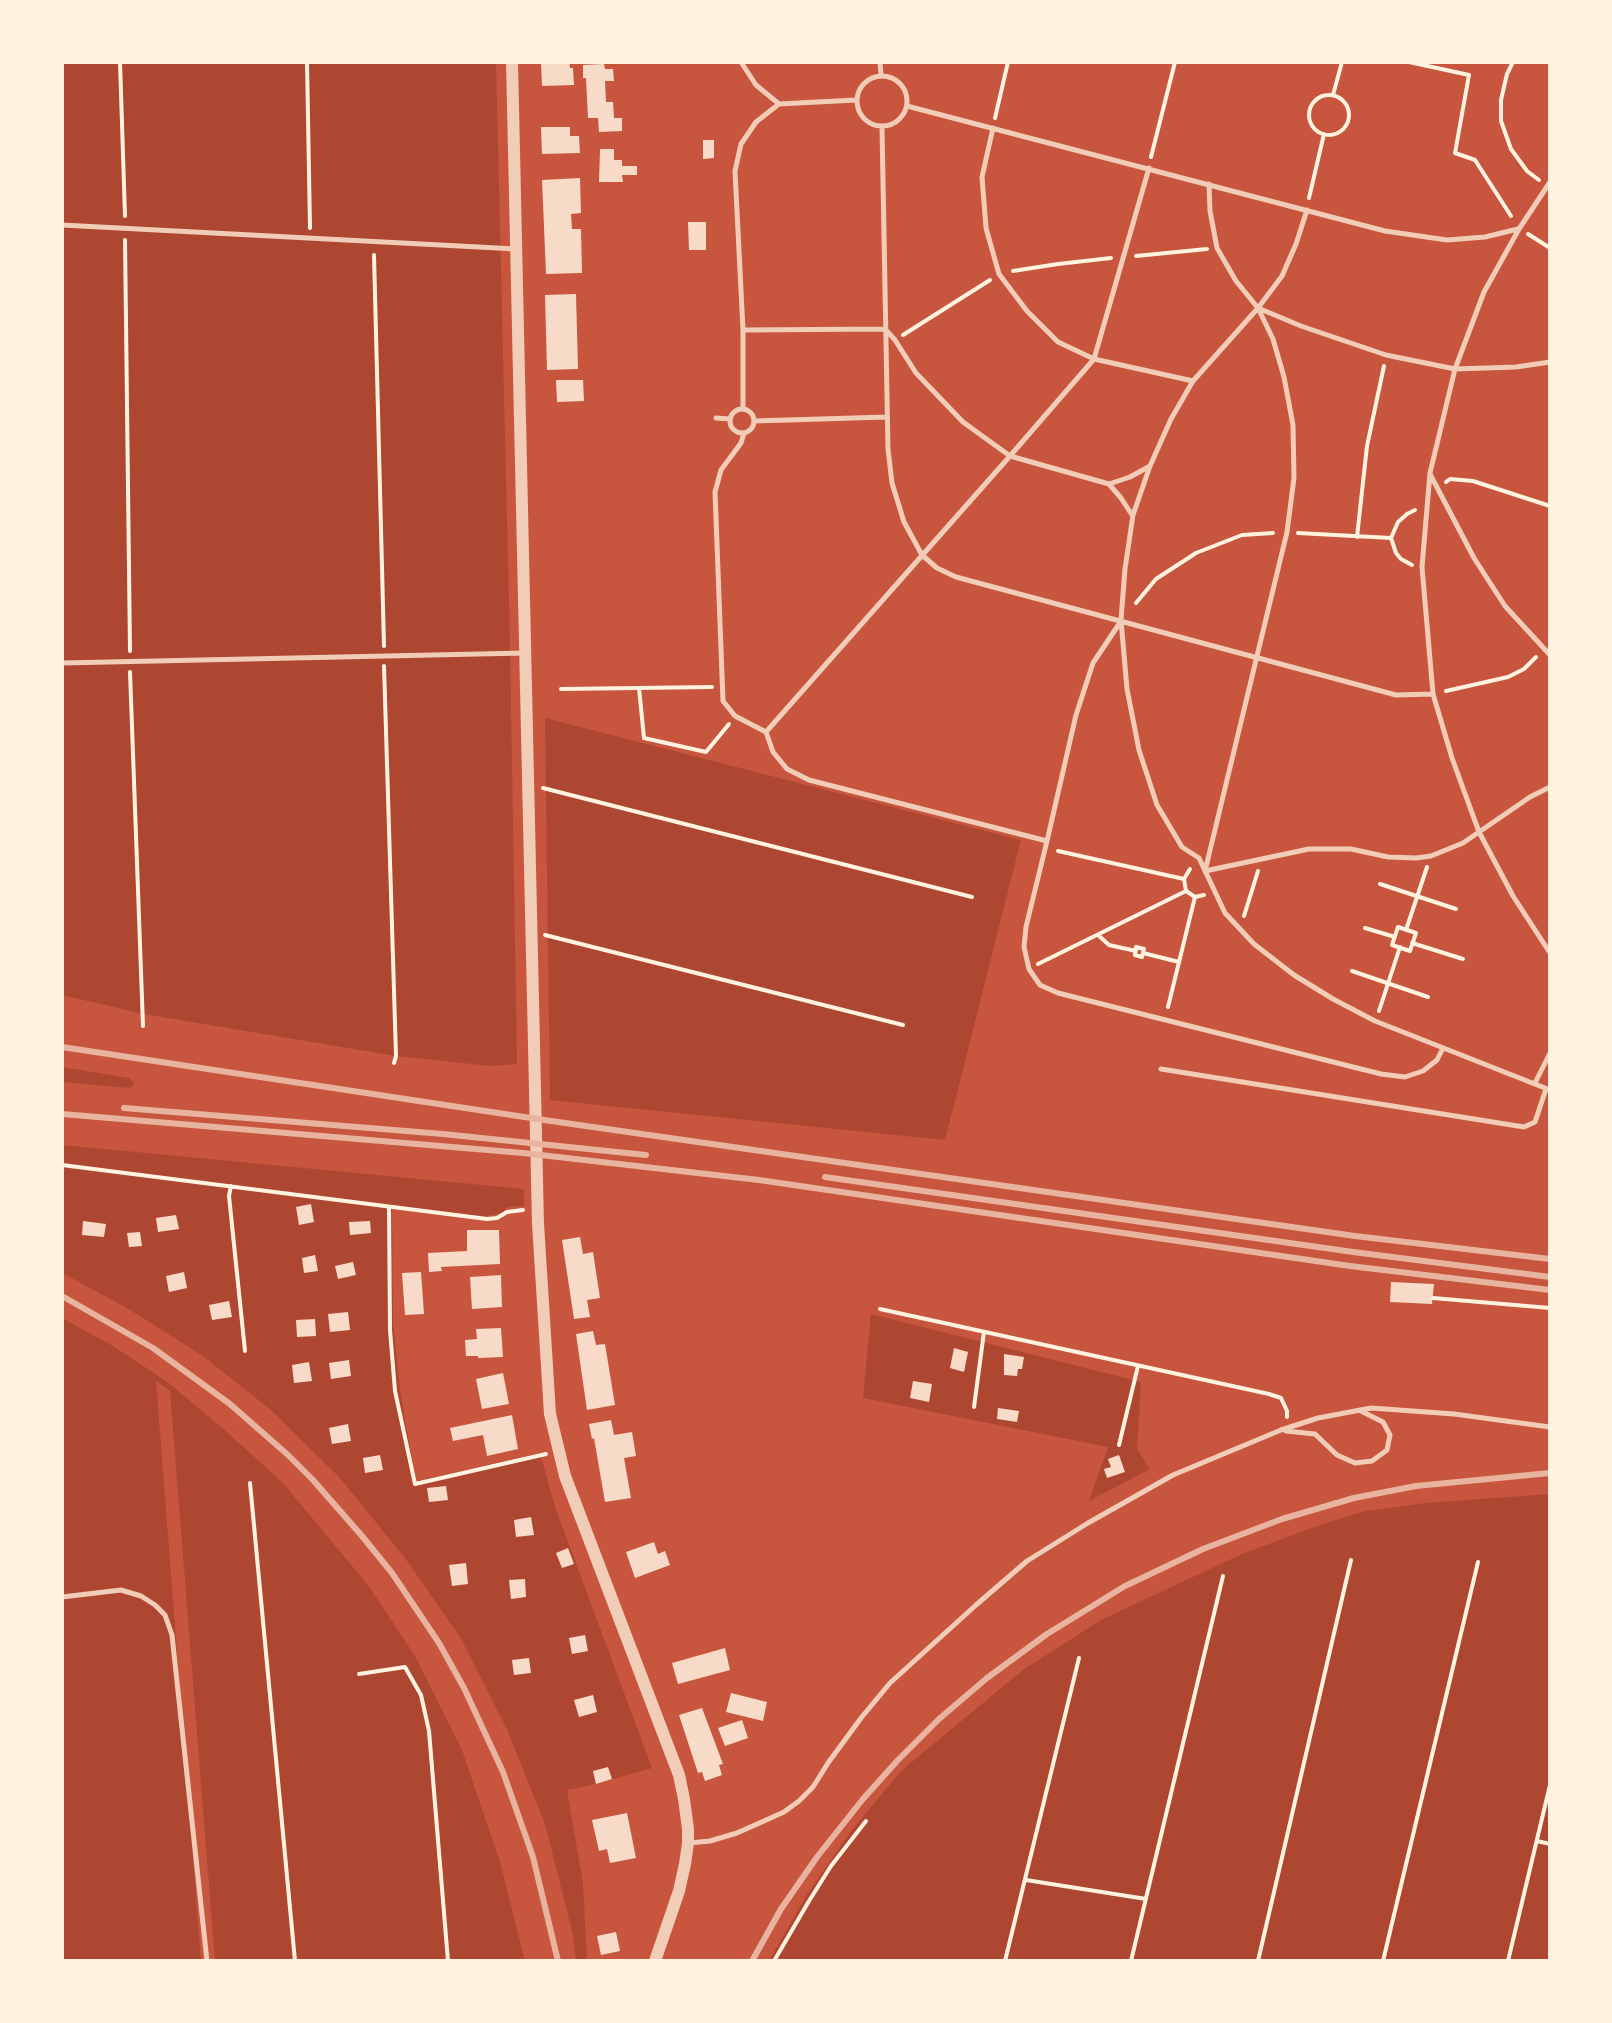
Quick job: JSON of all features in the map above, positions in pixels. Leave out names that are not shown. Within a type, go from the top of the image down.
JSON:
[{"type":"street","points":[[512,62],[537,1210],[550,1414],[577,1511],[679,1775],[687,1817],[688,1843],[679,1891],[655,1961]]},
{"type":"lane","points":[[741,62],[756,85],[779,104]]},
{"type":"lane","points":[[880,62],[881,75]]},
{"type":"lane","points":[[881,75],[896,79],[906,92],[907,106],[903,117],[894,124],[882,127],[870,124],[859,113],[856,100],[859,88],[868,79],[881,75]]},
{"type":"lane","points":[[743,409],[743,330],[735,171],[741,144],[756,122],[779,104],[856,100]]},
{"type":"lane","points":[[907,106],[1385,231],[1447,240],[1485,237],[1519,229]]},
{"type":"lane","points":[[882,127],[888,449],[892,483],[904,522],[922,555],[937,568],[956,577],[1396,695],[1433,694]]},
{"type":"lane","points":[[993,128],[982,177],[986,228],[999,274],[1027,311],[1058,342],[1094,359],[1193,381]]},
{"type":"lane","points":[[766,732],[1094,359],[1149,168]]},
{"type":"lane","points":[[1205,871],[1287,532],[1294,478],[1293,425],[1284,377],[1273,339],[1258,308],[1236,281],[1217,248],[1209,184]]},
{"type":"lane","points":[[1548,184],[1484,292],[1455,369],[1430,473],[1422,567],[1433,694],[1452,758],[1479,832],[1513,896],[1550,953]]},
{"type":"lane","points":[[1161,1069],[1524,1127],[1535,1122],[1548,1090],[1375,1021],[1294,975],[1254,944],[1225,913],[1199,858],[1182,847],[1157,805],[1139,750],[1127,689],[1121,620],[1133,515],[1171,419],[1193,381],[1282,276],[1307,210]]},
{"type":"lane","points":[[62,225],[516,249]]},
{"type":"lane","points":[[1258,308],[1386,355],[1455,369],[1516,367],[1550,362]]},
{"type":"lane","points":[[743,330],[885,329],[916,373],[963,422],[1010,456],[1109,484],[1133,515]]},
{"type":"lane","points":[[743,409],[753,415],[754,421],[753,427],[744,433],[732,427],[730,419],[743,409]]},
{"type":"lane","points":[[754,421],[887,417]]},
{"type":"lane","points":[[716,418],[730,419]]},
{"type":"lane","points":[[744,433],[741,443],[721,470],[715,492],[723,701],[735,716],[766,732],[773,752],[787,769],[809,780],[1046,845]]},
{"type":"lane","points":[[1109,484],[1150,466]]},
{"type":"lane","points":[[1430,473],[1474,558],[1505,606],[1550,655]]},
{"type":"lane","points":[[1121,620],[1093,663],[1076,715],[1026,927],[1024,947],[1029,969],[1040,985],[1058,993],[1393,1076],[1405,1077],[1423,1071],[1437,1060],[1443,1048]]},
{"type":"lane","points":[[62,663],[526,653]]},
{"type":"lane","points":[[1205,871],[1309,849],[1351,849],[1388,857],[1431,856],[1463,843],[1530,797],[1550,787]]},
{"type":"lane","points":[[1535,1083],[1550,1053]]},
{"type":"lane","points":[[688,1843],[710,1841],[737,1833],[774,1817],[799,1801],[813,1787],[861,1718],[890,1683],[1027,1561],[1173,1475],[1281,1430],[1318,1418],[1371,1408],[1454,1414],[1550,1427]]},
{"type":"lane","points":[[1281,1430],[1315,1434],[1337,1455],[1355,1463],[1372,1461],[1387,1450],[1390,1435],[1383,1422],[1360,1410]]},
{"type":"lane","points":[[62,1597],[121,1590],[141,1596],[165,1615],[172,1635],[207,1961]]},
{"type":"path","points":[[120,62],[130,662],[143,1026]]},
{"type":"path","points":[[307,62],[310,237]]},
{"type":"path","points":[[997,110],[1008,62]]},
{"type":"path","points":[[1153,150],[1175,62]]},
{"type":"path","points":[[1333,95],[1342,62]]},
{"type":"path","points":[[1409,62],[1469,75],[1455,153],[1475,160],[1519,229],[1550,248]]},
{"type":"path","points":[[1513,62],[1501,100],[1501,121],[1511,149],[1527,171],[1548,184]]},
{"type":"path","points":[[1333,95],[1346,104],[1348,119],[1339,132],[1324,134],[1311,125],[1309,110],[1318,98],[1333,95]]},
{"type":"path","points":[[1310,196],[1324,134]]},
{"type":"path","points":[[895,340],[999,274]]},
{"type":"path","points":[[1357,537],[1367,446],[1386,355]]},
{"type":"path","points":[[1437,487],[1450,479],[1473,481],[1550,506]]},
{"type":"path","points":[[1422,567],[1401,559],[1391,538],[1398,522],[1407,514],[1414,510],[1426,510]]},
{"type":"path","points":[[1121,620],[1156,579],[1196,553],[1242,535],[1287,532],[1391,538]]},
{"type":"path","points":[[1433,694],[1508,677],[1524,669],[1544,650]]},
{"type":"path","points":[[561,689],[722,687]]},
{"type":"path","points":[[639,688],[644,738],[706,752],[735,716]]},
{"type":"path","points":[[529,784],[972,897]]},
{"type":"path","points":[[1046,845],[1184,879]]},
{"type":"path","points":[[1406,930],[1431,856]]},
{"type":"path","points":[[1240,930],[1262,857]]},
{"type":"path","points":[[1199,858],[1184,879],[1186,891],[1195,897],[1214,892]]},
{"type":"path","points":[[1380,884],[1456,909]]},
{"type":"path","points":[[1029,969],[1186,891]]},
{"type":"path","points":[[1165,1020],[1195,897]]},
{"type":"path","points":[[1398,927],[1406,930],[1416,933],[1410,951],[1392,945],[1398,927]]},
{"type":"path","points":[[1365,928],[1395,937]]},
{"type":"path","points":[[531,932],[903,1025]]},
{"type":"path","points":[[1098,935],[1109,945],[1136,951],[1135,955],[1142,957],[1143,953],[1179,962]]},
{"type":"path","points":[[1412,943],[1463,959]]},
{"type":"path","points":[[1375,1021],[1400,947]]},
{"type":"path","points":[[1352,971],[1428,997]]},
{"type":"path","points":[[62,1165],[487,1219],[507,1212],[537,1210]]},
{"type":"path","points":[[231,1186],[229,1196],[245,1351]]},
{"type":"path","points":[[389,1207],[390,1330],[395,1391],[415,1484],[558,1450]]},
{"type":"path","points":[[1433,1298],[1550,1308]]},
{"type":"path","points":[[880,1309],[1269,1394],[1281,1398],[1287,1411],[1288,1420],[1281,1430]]},
{"type":"path","points":[[974,1407],[984,1332]]},
{"type":"path","points":[[1119,1445],[1138,1366]]},
{"type":"path","points":[[250,1483],[295,1961]]},
{"type":"path","points":[[1258,1961],[1351,1560]]},
{"type":"path","points":[[1383,1961],[1478,1562]]},
{"type":"path","points":[[1131,1961],[1223,1576]]},
{"type":"path","points":[[1005,1961],[1079,1658]]},
{"type":"path","points":[[359,1674],[405,1667],[421,1695],[429,1731],[448,1961]]},
{"type":"path","points":[[1508,1961],[1550,1785]]},
{"type":"path","points":[[774,1961],[824,1878],[866,1821]]},
{"type":"path","points":[[1537,1841],[1550,1844]]},
{"type":"path","points":[[1025,1880],[1146,1899]]},
{"type":"shaded area","points":[[62,62],[496,62],[517,1064],[491,1066],[396,1056],[144,1014],[62,995]]},
{"type":"shaded area","points":[[545,718],[1021,840],[945,1140],[550,1100]]},
{"type":"shaded area","points":[[62,1067],[129,1078],[135,1084],[129,1088],[62,1082]]},
{"type":"shaded area","points":[[62,1145],[524,1189],[524,1206],[508,1207],[493,1215],[392,1205],[393,1323],[401,1397],[416,1481],[540,1453],[555,1507],[652,1768],[567,1790],[583,1883],[587,1961],[576,1961],[573,1935],[545,1824],[506,1727],[460,1637],[405,1558],[340,1478],[271,1410],[203,1356],[127,1308],[62,1273]]},
{"type":"shaded area","points":[[871,1314],[1141,1382],[1137,1449],[1150,1469],[1089,1501],[1108,1447],[863,1398]]},
{"type":"shaded area","points":[[62,1318],[113,1346],[169,1383],[228,1433],[283,1483],[368,1585],[415,1656],[462,1750],[500,1862],[525,1961],[215,1961],[170,1391],[156,1381],[201,1961],[62,1961]]},
{"type":"shaded area","points":[[1550,1494],[1550,1961],[769,1961],[808,1893],[851,1831],[902,1770],[1023,1670],[1101,1620],[1242,1554],[1365,1511]]},
{"type":"building","points":[[541,62],[569,62],[570,68],[573,68],[574,85],[542,86]]},
{"type":"building","points":[[604,64],[605,69],[613,69],[614,81],[605,81],[606,102],[613,102],[614,118],[622,118],[622,131],[599,132],[598,118],[588,118],[583,65]]},
{"type":"building","points":[[541,127],[570,127],[570,136],[579,136],[580,153],[542,154]]},
{"type":"building","points":[[703,140],[714,140],[714,158],[703,159]]},
{"type":"building","points":[[600,149],[614,149],[614,160],[622,160],[622,166],[637,166],[637,175],[622,175],[623,182],[599,182]]},
{"type":"building","points":[[580,178],[581,213],[571,214],[572,229],[581,229],[582,273],[546,274],[542,180]]},
{"type":"building","points":[[688,222],[706,222],[706,250],[689,250]]},
{"type":"building","points":[[576,294],[578,369],[547,370],[545,295]]},
{"type":"building","points":[[556,380],[583,380],[584,401],[557,402]]},
{"type":"building","points":[[311,1204],[314,1222],[299,1225],[296,1207]]},
{"type":"building","points":[[176,1215],[179,1229],[158,1232],[156,1218]]},
{"type":"building","points":[[83,1221],[106,1224],[104,1237],[82,1235]]},
{"type":"building","points":[[370,1221],[371,1233],[350,1235],[349,1222]]},
{"type":"building","points":[[467,1230],[499,1230],[500,1264],[441,1267],[442,1271],[429,1272],[428,1253],[467,1251]]},
{"type":"building","points":[[140,1232],[142,1246],[129,1247],[127,1233]]},
{"type":"building","points":[[580,1237],[583,1254],[593,1252],[600,1298],[587,1300],[590,1317],[574,1319],[562,1240]]},
{"type":"building","points":[[315,1255],[318,1271],[304,1273],[302,1258]]},
{"type":"building","points":[[353,1262],[356,1275],[338,1279],[335,1266]]},
{"type":"building","points":[[184,1272],[187,1288],[169,1292],[166,1276]]},
{"type":"building","points":[[421,1272],[424,1314],[405,1315],[402,1273]]},
{"type":"building","points":[[501,1275],[502,1307],[472,1309],[470,1277]]},
{"type":"building","points":[[1391,1282],[1434,1284],[1432,1304],[1390,1302]]},
{"type":"building","points":[[229,1301],[232,1317],[212,1320],[209,1305]]},
{"type":"building","points":[[348,1312],[350,1330],[330,1332],[328,1314]]},
{"type":"building","points":[[315,1319],[316,1336],[297,1337],[296,1320]]},
{"type":"building","points":[[501,1328],[503,1357],[466,1356],[465,1340],[477,1339],[476,1329]]},
{"type":"building","points":[[593,1331],[596,1345],[605,1344],[615,1405],[587,1410],[576,1334]]},
{"type":"building","points":[[954,1348],[968,1352],[964,1372],[950,1368]]},
{"type":"building","points":[[1004,1354],[1024,1357],[1017,1376],[1004,1375]]},
{"type":"building","points":[[349,1360],[351,1376],[331,1379],[329,1363]]},
{"type":"building","points":[[309,1362],[312,1381],[294,1383],[292,1365]]},
{"type":"building","points":[[503,1373],[509,1404],[482,1409],[476,1379]]},
{"type":"building","points":[[913,1381],[932,1384],[929,1402],[910,1398]]},
{"type":"building","points":[[998,1408],[1019,1411],[1017,1422],[997,1419]]},
{"type":"building","points":[[512,1415],[518,1449],[487,1456],[483,1435],[453,1441],[450,1428]]},
{"type":"building","points":[[611,1420],[614,1435],[632,1432],[636,1456],[624,1458],[631,1498],[605,1502],[589,1424]]},
{"type":"building","points":[[348,1424],[351,1441],[332,1444],[329,1428]]},
{"type":"building","points":[[380,1455],[383,1470],[365,1473],[363,1458]]},
{"type":"building","points":[[1119,1455],[1125,1472],[1107,1478],[1104,1469],[1111,1467],[1108,1459]]},
{"type":"building","points":[[446,1486],[448,1500],[429,1502],[427,1488]]},
{"type":"building","points":[[531,1517],[534,1535],[516,1537],[514,1520]]},
{"type":"building","points":[[654,1542],[658,1554],[665,1551],[670,1565],[635,1578],[626,1552]]},
{"type":"building","points":[[568,1548],[574,1564],[562,1568],[556,1553]]},
{"type":"building","points":[[466,1563],[468,1584],[452,1586],[449,1565]]},
{"type":"building","points":[[525,1579],[526,1597],[511,1599],[509,1580]]},
{"type":"building","points":[[585,1635],[588,1651],[572,1654],[569,1638]]},
{"type":"building","points":[[725,1648],[730,1670],[678,1684],[672,1663]]},
{"type":"building","points":[[529,1658],[531,1673],[514,1675],[512,1660]]},
{"type":"building","points":[[731,1693],[767,1702],[763,1721],[726,1712]]},
{"type":"building","points":[[593,1695],[597,1712],[579,1717],[574,1700]]},
{"type":"building","points":[[702,1708],[723,1764],[719,1765],[722,1775],[705,1781],[702,1772],[698,1773],[679,1715]]},
{"type":"building","points":[[742,1720],[748,1738],[725,1746],[718,1728]]},
{"type":"building","points":[[608,1767],[612,1779],[596,1784],[593,1771]]},
{"type":"building","points":[[627,1813],[636,1858],[610,1863],[607,1849],[599,1851],[592,1820]]},
{"type":"building","points":[[616,1932],[620,1951],[601,1955],[597,1936]]},
{"type":"railway","points":[[62,1047],[551,1121],[1355,1236],[1550,1259]]},
{"type":"railway","points":[[124,1108],[443,1134],[646,1155]]},
{"type":"railway","points":[[62,1114],[523,1153],[759,1180],[1350,1266],[1550,1290]]},
{"type":"railway","points":[[825,1177],[1550,1277]]},
{"type":"railway","points":[[62,1296],[153,1348],[230,1404],[313,1480],[392,1573],[439,1643],[503,1772],[533,1857],[558,1961]]},
{"type":"railway","points":[[752,1961],[781,1909],[817,1857],[898,1760],[987,1678],[1047,1634],[1125,1586],[1203,1549],[1282,1519],[1354,1498],[1416,1486],[1550,1473]]}]
